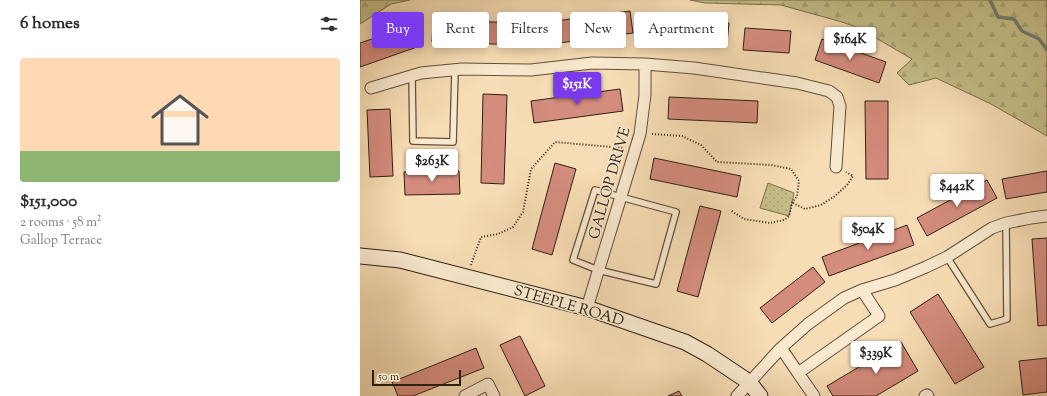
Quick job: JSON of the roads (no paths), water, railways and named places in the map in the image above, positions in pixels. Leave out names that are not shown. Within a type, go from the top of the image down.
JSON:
[{"type":"street","points":[[371,88],[421,73],[455,70],[531,70],[592,63],[645,64],[694,68],[797,83],[829,91],[837,97],[840,106],[836,167]]},
{"type":"street","name":"GALLOP DRIVE","points":[[587,308],[640,134],[645,95],[645,64]]},
{"type":"street","points":[[737,396],[781,348],[808,324],[844,298],[926,267],[947,257],[992,228],[1006,223],[1047,216]]},
{"type":"street","name":"STEEPLE ROAD","points":[[360,256],[400,260],[587,308],[686,342],[708,354],[749,382],[760,396]]},
{"type":"street","points":[[798,373],[879,316],[862,290]]},
{"type":"street","points":[[781,348],[814,396]]},
{"type":"street","points":[[465,396],[488,384],[494,396]]},
{"type":"street","points":[[924,396],[927,394],[928,396]]},
{"type":"lane","points":[[412,76],[413,142],[453,142],[455,70]]},
{"type":"lane","points":[[595,190],[676,212],[656,284],[598,270],[573,260],[595,190]]},
{"type":"lane","points":[[947,257],[990,324],[1007,319],[1006,223]]},
{"type":"waterway","points":[[990,0],[998,17],[1014,19],[1022,31],[1039,39],[1047,50]]}]
